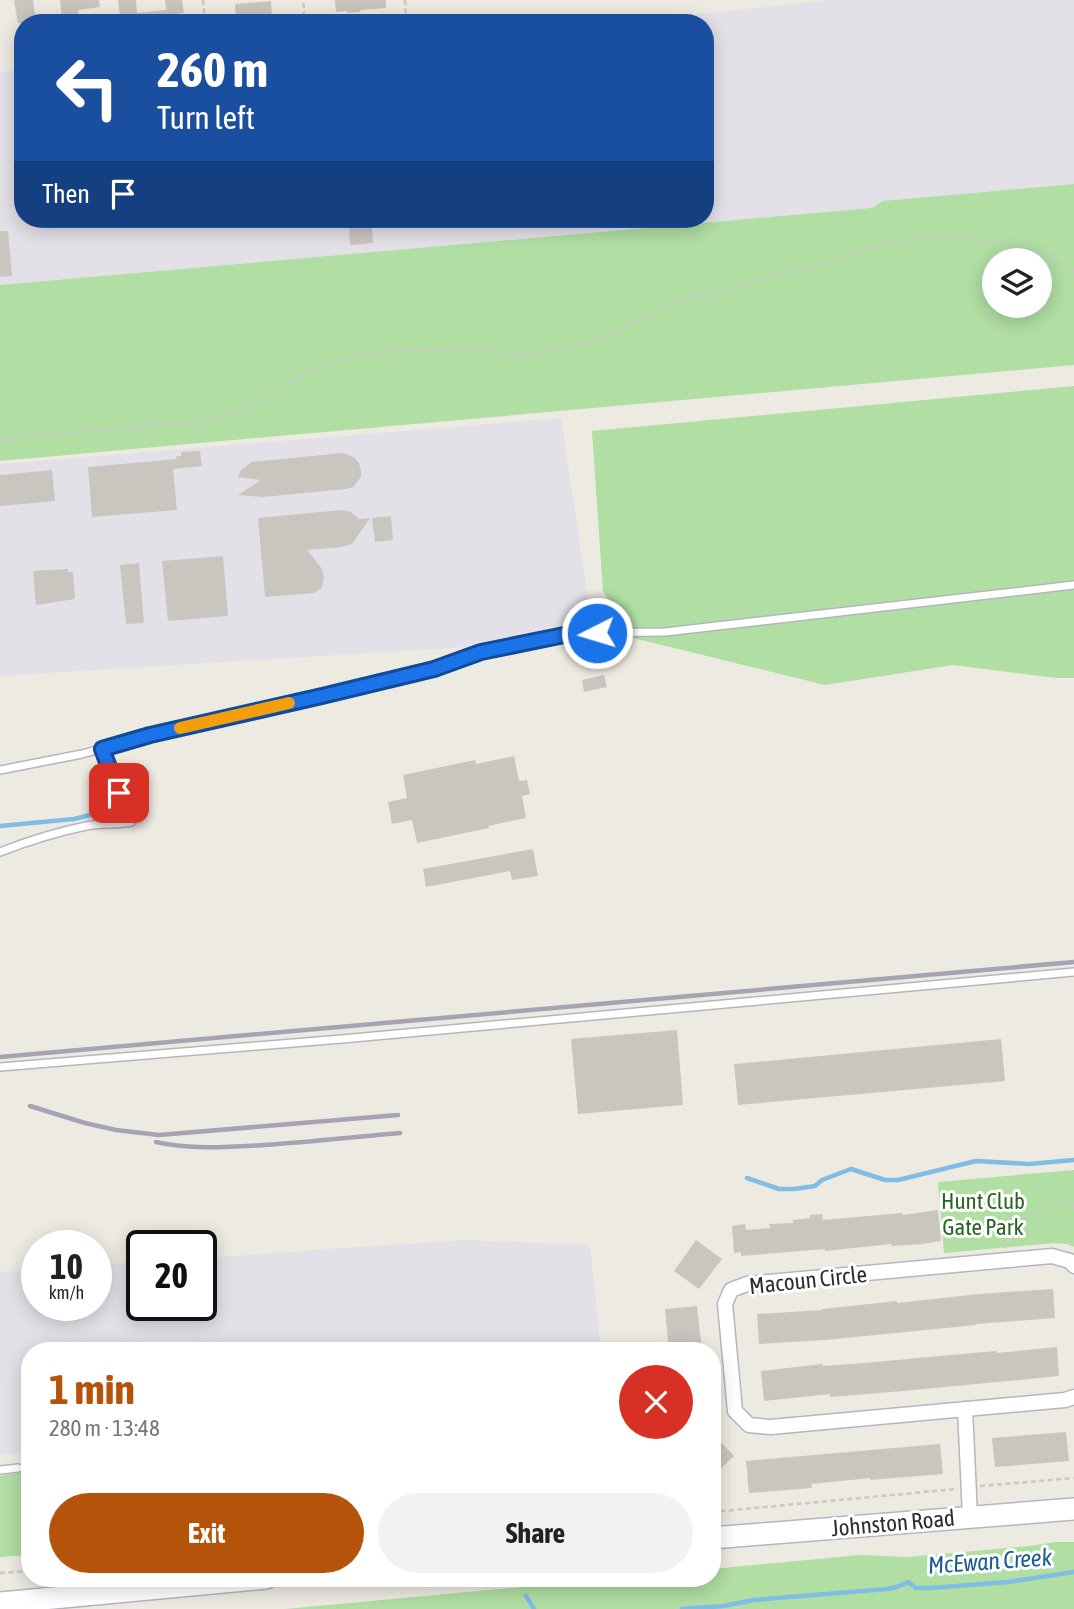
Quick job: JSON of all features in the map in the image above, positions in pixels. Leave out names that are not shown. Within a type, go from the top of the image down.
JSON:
[{"type":"street","name":"Macoun Circle","points":[[1074,1266],[1070,1261],[1052,1256],[747,1284],[731,1290],[725,1304],[735,1411],[749,1425],[771,1427],[1074,1397]]},
{"type":"street","points":[[965,1409],[970,1517]]},
{"type":"street","name":"Johnston Road","points":[[721,1537],[1074,1509]]},
{"type":"street","points":[[0,1603],[170,1587]]},
{"type":"lane","points":[[0,771],[82,754],[150,735],[434,669],[481,652],[574,633],[665,632],[1074,584]]},
{"type":"lane","points":[[0,852],[90,825],[131,822],[102,749]]},
{"type":"lane","points":[[0,1067],[1074,972]]},
{"type":"lane","points":[[0,1470],[18,1468]]},
{"type":"path","points":[[0,439],[207,420],[239,414],[307,372],[335,359],[388,351],[455,349],[526,354],[562,349],[601,337],[680,301],[797,270],[877,245],[928,237],[991,241],[1040,253],[1074,272]]},
{"type":"path","points":[[999,1261],[1021,1221],[1035,1210],[1061,1202],[1074,1206]]},
{"type":"path","points":[[721,1512],[1074,1478]]},
{"type":"path","points":[[0,1573],[21,1571]]},
{"type":"shaded area","points":[[830,0],[1074,0],[1074,195],[0,294],[0,72],[14,71],[14,228],[714,228],[714,14],[699,14]]},
{"type":"shaded area","points":[[561,418],[594,639],[0,676],[0,464]]},
{"type":"shaded area","points":[[464,1240],[590,1245],[600,1342],[21,1342],[21,1453],[0,1455],[0,1272],[21,1270],[21,1321],[112,1321],[112,1264],[126,1263],[126,1321],[217,1321],[217,1257]]},
{"type":"green space","points":[[1074,184],[1074,365],[0,461],[0,285],[646,228],[714,228],[714,222],[872,208],[883,201]]},
{"type":"green space","points":[[1074,386],[1074,678],[953,665],[825,685],[633,638],[603,591],[592,431]]},
{"type":"green space","name":"Hunt Club Gate Park","points":[[1074,1170],[1074,1247],[1054,1243],[944,1253],[938,1182]]},
{"type":"green space","points":[[21,1472],[21,1556],[0,1557],[0,1476]]},
{"type":"green space","points":[[1074,1542],[1074,1609],[285,1609],[522,1587],[721,1587],[721,1568],[860,1555],[908,1557]]},
{"type":"building","points":[[33,0],[35,14],[16,14],[14,1]]},
{"type":"building","points":[[60,0],[99,0],[100,7],[78,10],[78,14],[61,14]]},
{"type":"building","points":[[118,0],[136,0],[137,13],[166,10],[165,0],[182,0],[184,13],[176,14],[120,14]]},
{"type":"building","points":[[335,0],[386,0],[386,8],[336,12]]},
{"type":"building","points":[[271,1],[272,14],[236,14],[235,4]]},
{"type":"building","points":[[349,228],[372,228],[373,243],[350,245]]},
{"type":"building","points":[[0,231],[8,231],[12,276],[0,277]]},
{"type":"building","points":[[200,451],[202,466],[173,469],[177,510],[92,517],[88,467],[177,459],[176,456],[181,456],[181,452]]},
{"type":"building","points":[[343,453],[354,457],[359,463],[361,477],[353,487],[263,497],[238,495],[261,480],[238,477],[241,470],[251,462]]},
{"type":"building","points":[[52,470],[55,501],[0,506],[0,475]]},
{"type":"building","points":[[341,510],[351,512],[359,519],[370,518],[352,544],[307,550],[322,569],[322,588],[314,593],[265,597],[258,518]]},
{"type":"building","points":[[391,516],[393,540],[375,542],[372,518]]},
{"type":"building","points":[[223,556],[228,616],[168,621],[162,561]]},
{"type":"building","points":[[139,563],[144,623],[126,624],[120,565]]},
{"type":"building","points":[[68,569],[68,572],[73,572],[75,599],[36,605],[33,571]]},
{"type":"building","points":[[604,675],[607,687],[584,692],[582,680]]},
{"type":"building","points":[[514,756],[519,781],[527,780],[530,794],[522,796],[526,818],[417,843],[412,820],[392,824],[388,802],[407,798],[403,775],[475,760],[476,764]]},
{"type":"building","points":[[533,849],[538,876],[512,880],[510,871],[426,887],[423,869]]},
{"type":"building","points":[[677,1030],[683,1105],[578,1114],[571,1039]]},
{"type":"building","points":[[1001,1039],[1005,1081],[738,1105],[734,1064]]},
{"type":"building","points":[[938,1210],[941,1241],[741,1256],[741,1252],[734,1253],[732,1226],[745,1224],[746,1230],[770,1228],[769,1224],[793,1223],[793,1220],[810,1218],[810,1215],[822,1214],[823,1220]]},
{"type":"building","points":[[696,1240],[722,1259],[699,1289],[674,1271]]},
{"type":"building","points":[[1053,1289],[1055,1318],[759,1344],[757,1314]]},
{"type":"building","points":[[697,1306],[701,1342],[668,1342],[665,1309]]},
{"type":"building","points":[[1057,1347],[1059,1376],[764,1401],[761,1371]]},
{"type":"building","points":[[1066,1432],[1069,1461],[995,1467],[992,1438]]},
{"type":"building","points":[[721,1442],[734,1456],[721,1468]]},
{"type":"building","points":[[940,1444],[943,1474],[870,1478],[811,1484],[812,1488],[749,1493],[746,1461]]},
{"type":"waterway","points":[[0,826],[74,819],[102,812]]},
{"type":"waterway","points":[[747,1178],[779,1189],[794,1189],[815,1186],[822,1180],[851,1169],[885,1180],[898,1180],[976,1161],[1029,1164],[1074,1160]]},
{"type":"waterway","name":"McEwan Creek","points":[[682,1609],[887,1589],[908,1582],[916,1588],[931,1588],[1008,1582],[1074,1572]]},
{"type":"waterway","points":[[526,1596],[534,1609]]},
{"type":"railway","points":[[0,1057],[1074,962]]},
{"type":"railway","points":[[30,1106],[116,1130],[159,1135],[398,1115]]},
{"type":"railway","points":[[156,1142],[224,1147],[400,1133]]},
{"type":"slow traffic","points":[[180,728],[289,703]]},
{"type":"route","points":[[119,793],[102,749],[150,735],[434,669],[481,652],[574,633],[597,633]]}]
